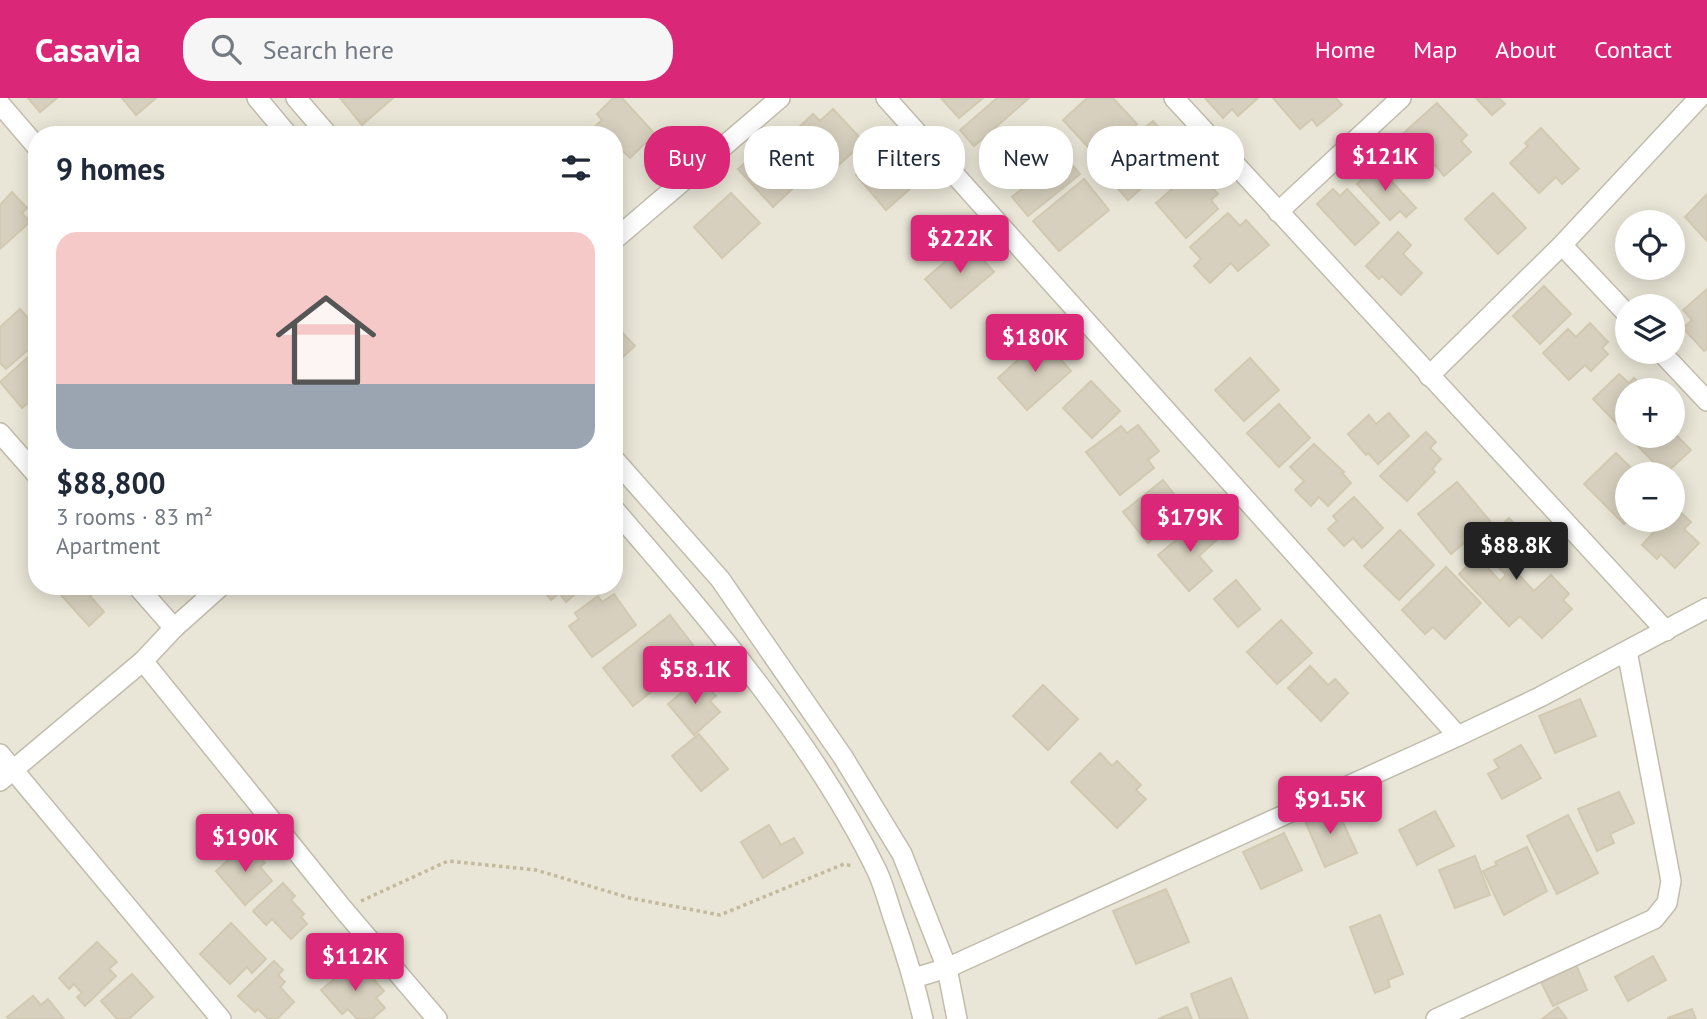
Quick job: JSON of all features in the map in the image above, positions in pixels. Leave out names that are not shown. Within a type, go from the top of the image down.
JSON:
[{"type":"street","points":[[257,98],[280,126]]},
{"type":"street","points":[[296,98],[320,126]]},
{"type":"street","points":[[623,232],[780,98]]},
{"type":"street","points":[[886,98],[1458,736]]},
{"type":"street","points":[[1174,98],[1666,631]]},
{"type":"street","points":[[1278,212],[1401,98]]},
{"type":"street","points":[[1429,376],[1562,245],[1699,98]]},
{"type":"street","points":[[0,104],[28,137]]},
{"type":"street","points":[[1562,245],[1615,302]]},
{"type":"street","points":[[1672,364],[1707,401]]},
{"type":"street","points":[[0,433],[28,465]]},
{"type":"street","points":[[623,469],[720,579],[839,750],[902,854],[947,968],[957,1019]]},
{"type":"street","points":[[623,519],[681,587],[790,727],[841,806],[878,873],[914,978],[923,1019]]},
{"type":"street","points":[[144,595],[174,628]]},
{"type":"street","points":[[7,775],[143,661],[211,595]]},
{"type":"street","points":[[914,978],[947,968],[1458,736],[1628,651],[1707,608]]},
{"type":"street","points":[[1436,1019],[1473,1012],[1654,919],[1667,903],[1671,881],[1628,651]]},
{"type":"street","points":[[143,661],[343,909],[437,1019]]},
{"type":"street","points":[[0,754],[7,775],[221,1019]]},
{"type":"path","points":[[343,909],[448,861],[536,870],[630,898],[720,915],[844,864],[878,873]]},
{"type":"shaded area","points":[[0,98],[1707,98],[1707,1019],[0,1019]]},
{"type":"building","points":[[28,98],[57,98],[40,112]]},
{"type":"building","points":[[122,98],[156,98],[136,115]]},
{"type":"building","points":[[340,98],[393,98],[362,125]]},
{"type":"building","points":[[613,98],[622,98],[648,126],[644,126],[644,145],[630,158],[623,151],[623,126],[595,126],[602,120],[597,114]]},
{"type":"building","points":[[941,98],[983,98],[959,118]]},
{"type":"building","points":[[997,98],[1028,99],[997,126],[979,126],[979,142],[974,146],[965,136],[965,126]]},
{"type":"building","points":[[1087,98],[1113,98],[1137,124],[1087,126],[1087,146],[1073,131],[1073,126],[1069,126],[1063,120]]},
{"type":"building","points":[[1205,98],[1258,98],[1238,116],[1232,109],[1223,118]]},
{"type":"building","points":[[1273,98],[1336,98],[1342,105],[1317,126],[1312,119],[1300,129]]},
{"type":"building","points":[[1476,98],[1499,98],[1505,104],[1492,115]]},
{"type":"building","points":[[1437,103],[1467,135],[1461,141],[1471,152],[1444,176],[1435,165],[1429,171],[1398,138]]},
{"type":"building","points":[[833,109],[853,130],[853,152],[839,165],[839,126],[800,126],[813,114],[820,121]]},
{"type":"building","points":[[1541,128],[1579,169],[1562,184],[1556,177],[1539,193],[1510,163],[1528,146],[1525,143]]},
{"type":"building","points":[[1373,161],[1416,208],[1406,217],[1400,211],[1390,220],[1357,184],[1367,175],[1363,171]]},
{"type":"building","points":[[744,164],[744,176],[738,169]]},
{"type":"building","points":[[1073,166],[1080,174],[1073,180]]},
{"type":"building","points":[[1084,179],[1087,189],[1092,189],[1109,210],[1059,251],[1033,221]]},
{"type":"building","points":[[756,189],[792,189],[773,207]]},
{"type":"building","points":[[868,189],[910,189],[886,210]]},
{"type":"building","points":[[1022,189],[1061,189],[1028,216],[1012,197]]},
{"type":"building","points":[[1118,189],[1141,189],[1128,200]]},
{"type":"building","points":[[1172,189],[1214,189],[1218,194],[1211,200],[1218,209],[1186,238],[1156,203]]},
{"type":"building","points":[[1333,189],[1340,196],[1347,189],[1379,223],[1355,245],[1317,204]]},
{"type":"building","points":[[12,192],[27,208],[22,213],[28,224],[0,249],[0,205]]},
{"type":"building","points":[[731,193],[760,223],[722,258],[694,227]]},
{"type":"building","points":[[1493,193],[1526,228],[1498,254],[1465,219]]},
{"type":"building","points":[[1707,194],[1707,241],[1685,217]]},
{"type":"building","points":[[1228,213],[1240,226],[1246,220],[1269,245],[1238,271],[1231,263],[1210,283],[1194,266],[1201,259],[1190,247]]},
{"type":"building","points":[[1398,232],[1411,245],[1403,254],[1422,273],[1401,295],[1382,276],[1379,279],[1366,266]]},
{"type":"building","points":[[968,242],[994,272],[951,308],[925,279]]},
{"type":"building","points":[[1544,286],[1571,314],[1540,344],[1513,316]]},
{"type":"building","points":[[1707,289],[1707,349],[1704,351],[1685,330],[1685,326],[1692,320],[1685,308]]},
{"type":"building","points":[[20,309],[28,318],[28,350],[6,369],[0,363],[0,327]]},
{"type":"building","points":[[1590,323],[1608,342],[1602,348],[1608,354],[1591,371],[1585,365],[1569,380],[1543,353],[1568,329],[1576,337]]},
{"type":"building","points":[[623,333],[635,346],[623,357]]},
{"type":"building","points":[[1042,338],[1071,371],[1027,410],[998,378]]},
{"type":"building","points":[[28,357],[28,403],[22,408],[0,382]]},
{"type":"building","points":[[1250,358],[1279,390],[1244,421],[1215,390]]},
{"type":"building","points":[[1619,374],[1623,378],[1615,378],[1615,422],[1593,399]]},
{"type":"building","points":[[1091,381],[1120,411],[1092,438],[1063,408]]},
{"type":"building","points":[[1279,404],[1310,438],[1279,467],[1247,433]]},
{"type":"building","points":[[1389,413],[1409,436],[1378,464],[1368,453],[1366,455],[1348,434],[1369,415],[1376,424]]},
{"type":"building","points":[[1138,425],[1159,451],[1148,460],[1154,468],[1120,495],[1086,452],[1121,426],[1127,433]]},
{"type":"building","points":[[1426,432],[1436,442],[1430,448],[1441,459],[1432,469],[1435,472],[1407,501],[1380,476]]},
{"type":"building","points":[[1314,444],[1344,472],[1342,473],[1351,483],[1328,506],[1319,497],[1311,506],[1295,490],[1304,481],[1290,467]]},
{"type":"building","points":[[1685,444],[1691,450],[1678,462],[1653,462],[1640,448],[1685,448]]},
{"type":"building","points":[[1616,453],[1625,462],[1615,462],[1615,515],[1584,484]]},
{"type":"building","points":[[1163,480],[1181,503],[1174,508],[1181,516],[1148,543],[1123,512]]},
{"type":"building","points":[[1457,482],[1490,521],[1451,554],[1418,514]]},
{"type":"building","points":[[1354,497],[1383,528],[1362,548],[1353,538],[1344,546],[1328,529],[1337,521],[1333,516]]},
{"type":"building","points":[[1685,516],[1691,522],[1685,528]]},
{"type":"building","points":[[1202,518],[1219,538],[1199,556],[1212,571],[1189,591],[1158,555]]},
{"type":"building","points":[[1509,518],[1540,551],[1517,573],[1534,591],[1551,575],[1569,594],[1563,600],[1572,609],[1542,638],[1520,616],[1509,626],[1459,574],[1477,556],[1500,581],[1506,575],[1479,547]]},
{"type":"building","points":[[1400,530],[1434,565],[1399,600],[1364,566]]},
{"type":"building","points":[[1685,530],[1699,543],[1675,568],[1661,554],[1657,559],[1642,545],[1654,532]]},
{"type":"building","points":[[1446,567],[1481,603],[1445,639],[1433,627],[1425,634],[1402,610]]},
{"type":"building","points":[[1236,580],[1260,609],[1238,627],[1214,599]]},
{"type":"building","points":[[61,595],[91,595],[104,612],[89,626]]},
{"type":"building","points":[[561,595],[574,595],[566,602]]},
{"type":"building","points":[[615,595],[636,625],[592,657],[569,626],[579,619],[575,613],[598,596],[602,602]]},
{"type":"building","points":[[670,615],[693,645],[681,654],[688,663],[633,706],[603,668]]},
{"type":"building","points":[[1281,620],[1312,653],[1277,684],[1247,652]]},
{"type":"building","points":[[1310,666],[1328,685],[1335,679],[1348,693],[1321,721],[1288,688]]},
{"type":"building","points":[[700,677],[716,696],[710,701],[720,712],[694,735],[668,704]]},
{"type":"building","points":[[1043,685],[1078,719],[1048,750],[1013,716]]},
{"type":"building","points":[[1580,699],[1596,736],[1555,753],[1539,716]]},
{"type":"building","points":[[699,734],[728,769],[701,791],[672,756]]},
{"type":"building","points":[[1521,745],[1541,778],[1502,799],[1488,774],[1499,768],[1494,760]]},
{"type":"building","points":[[1100,753],[1112,766],[1117,761],[1141,785],[1136,790],[1146,799],[1117,828],[1071,782]]},
{"type":"building","points":[[1619,792],[1634,823],[1610,834],[1614,843],[1597,851],[1578,809]]},
{"type":"building","points":[[1335,805],[1357,853],[1325,867],[1304,819]]},
{"type":"building","points":[[1435,811],[1454,846],[1417,865],[1399,830]]},
{"type":"building","points":[[1568,815],[1598,873],[1557,894],[1527,836]]},
{"type":"building","points":[[769,825],[781,845],[794,838],[803,853],[763,878],[741,842]]},
{"type":"building","points":[[1284,833],[1302,870],[1261,889],[1243,852]]},
{"type":"building","points":[[247,843],[265,863],[260,867],[272,881],[245,905],[216,871]]},
{"type":"building","points":[[1527,847],[1547,891],[1504,915],[1483,871],[1497,865],[1495,862]]},
{"type":"building","points":[[1475,856],[1490,895],[1455,908],[1439,870]]},
{"type":"building","points":[[283,883],[295,896],[291,900],[304,914],[301,917],[307,924],[291,939],[272,919],[266,925],[253,911]]},
{"type":"building","points":[[1166,889],[1189,942],[1136,964],[1113,911]]},
{"type":"building","points":[[1380,915],[1403,974],[1388,980],[1390,987],[1375,993],[1350,927]]},
{"type":"building","points":[[231,923],[266,959],[252,973],[247,967],[230,984],[200,954]]},
{"type":"building","points":[[97,942],[117,962],[109,969],[116,976],[85,1006],[77,997],[82,993],[74,984],[69,989],[59,978]]},
{"type":"building","points":[[1653,956],[1666,980],[1628,1001],[1615,977]]},
{"type":"building","points":[[357,960],[384,991],[376,998],[385,1008],[372,1019],[357,1019],[348,1009],[342,1014],[321,990]]},
{"type":"building","points":[[274,961],[283,970],[278,975],[285,982],[280,987],[294,1002],[277,1019],[268,1019],[258,1009],[255,1012],[238,996]]},
{"type":"building","points":[[1576,965],[1587,990],[1553,1006],[1541,982]]},
{"type":"building","points":[[132,974],[153,997],[129,1019],[117,1019],[101,1001]]},
{"type":"building","points":[[1231,978],[1248,1019],[1200,1019],[1191,994]]},
{"type":"building","points":[[33,996],[41,1005],[48,999],[64,1019],[7,1017]]},
{"type":"building","points":[[1187,1007],[1192,1019],[1158,1019]]},
{"type":"building","points":[[1558,1007],[1567,1019],[1542,1019]]},
{"type":"building","points":[[1692,1009],[1696,1019],[1668,1019],[1668,1018]]}]
